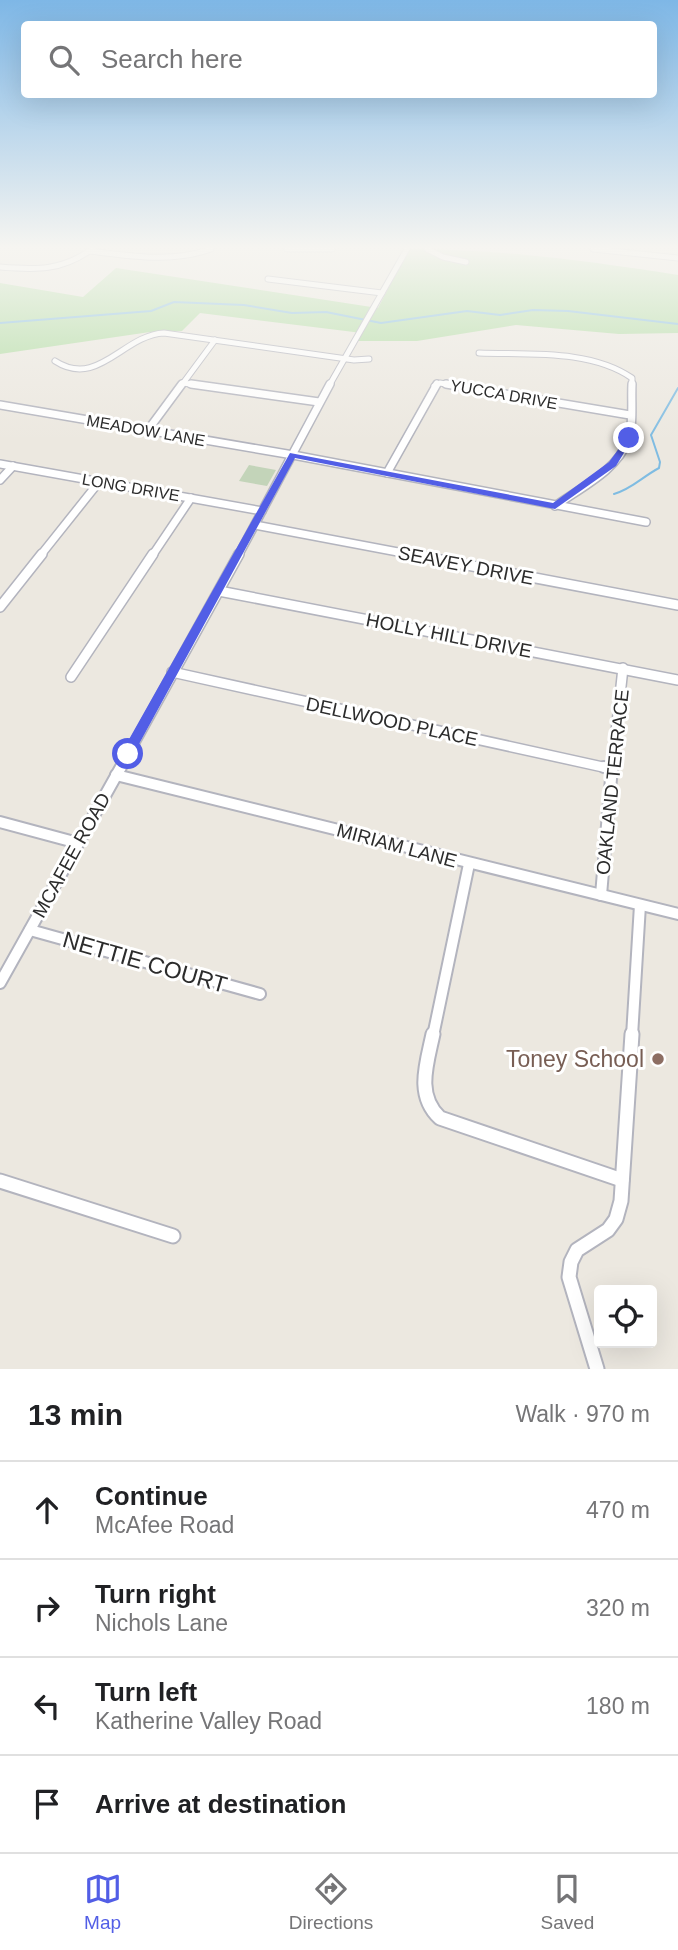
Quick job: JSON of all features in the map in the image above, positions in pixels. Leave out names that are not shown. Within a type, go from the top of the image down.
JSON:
[{"type":"street","name":"MCAFEE ROAD","points":[[0,983],[219,591],[342,359],[370,313]]},
{"type":"street","points":[[55,361],[73,368],[94,368],[106,363],[134,341],[158,333],[178,333],[342,359],[369,359]]},
{"type":"street","points":[[148,430],[215,340]]},
{"type":"street","points":[[479,354],[612,365],[624,370],[632,379],[629,438],[613,464],[555,506]]},
{"type":"street","points":[[183,383],[319,402]]},
{"type":"street","name":"YUCCA DRIVE","points":[[387,473],[434,385],[440,383],[630,415]]},
{"type":"street","name":"MEADOW LANE","points":[[0,405],[293,455],[646,522]]},
{"type":"street","name":"LONG DRIVE","points":[[0,464],[262,511]]},
{"type":"street","points":[[0,480],[13,466]]},
{"type":"street","points":[[0,607],[99,482]]},
{"type":"street","points":[[71,677],[191,498]]},
{"type":"street","name":"SEAVEY DRIVE","points":[[255,525],[678,605]]},
{"type":"street","name":"HOLLY HILL DRIVE","points":[[219,591],[678,680]]},
{"type":"street","name":"OAKLAND TERRACE","points":[[601,895],[623,668]]},
{"type":"street","name":"DELLWOOD PLACE","points":[[172,673],[612,769]]},
{"type":"street","name":"MIRIAM LANE","points":[[116,775],[678,914]]},
{"type":"street","points":[[0,822],[78,842]]},
{"type":"street","points":[[469,864],[424,1079],[425,1096],[431,1111],[440,1118],[622,1180]]},
{"type":"street","points":[[597,1369],[572,1290],[570,1262],[577,1250],[608,1230],[616,1219],[622,1180],[640,905]]},
{"type":"street","name":"NETTIE COURT","points":[[30,930],[260,994]]},
{"type":"street","points":[[0,1181],[173,1236]]},
{"type":"green space","points":[[0,313],[678,313],[678,333],[619,334],[516,325],[417,341],[357,341],[362,333],[200,313],[182,331],[150,332],[0,354]]},
{"type":"green space","points":[[249,465],[276,470],[267,486],[239,481]]},
{"type":"waterway","points":[[0,323],[127,313]]},
{"type":"waterway","points":[[291,313],[296,313]]},
{"type":"waterway","points":[[330,313],[381,323],[453,313]]},
{"type":"waterway","points":[[483,313],[500,315],[514,313]]},
{"type":"waterway","points":[[584,313],[678,324]]},
{"type":"waterway","points":[[614,494],[659,468],[660,462],[651,435],[678,388]]},
{"type":"place","name":"Toney School","points":[[658,1059]]},
{"type":"route","points":[[128,754],[293,455],[555,506],[613,464],[629,438]]}]
